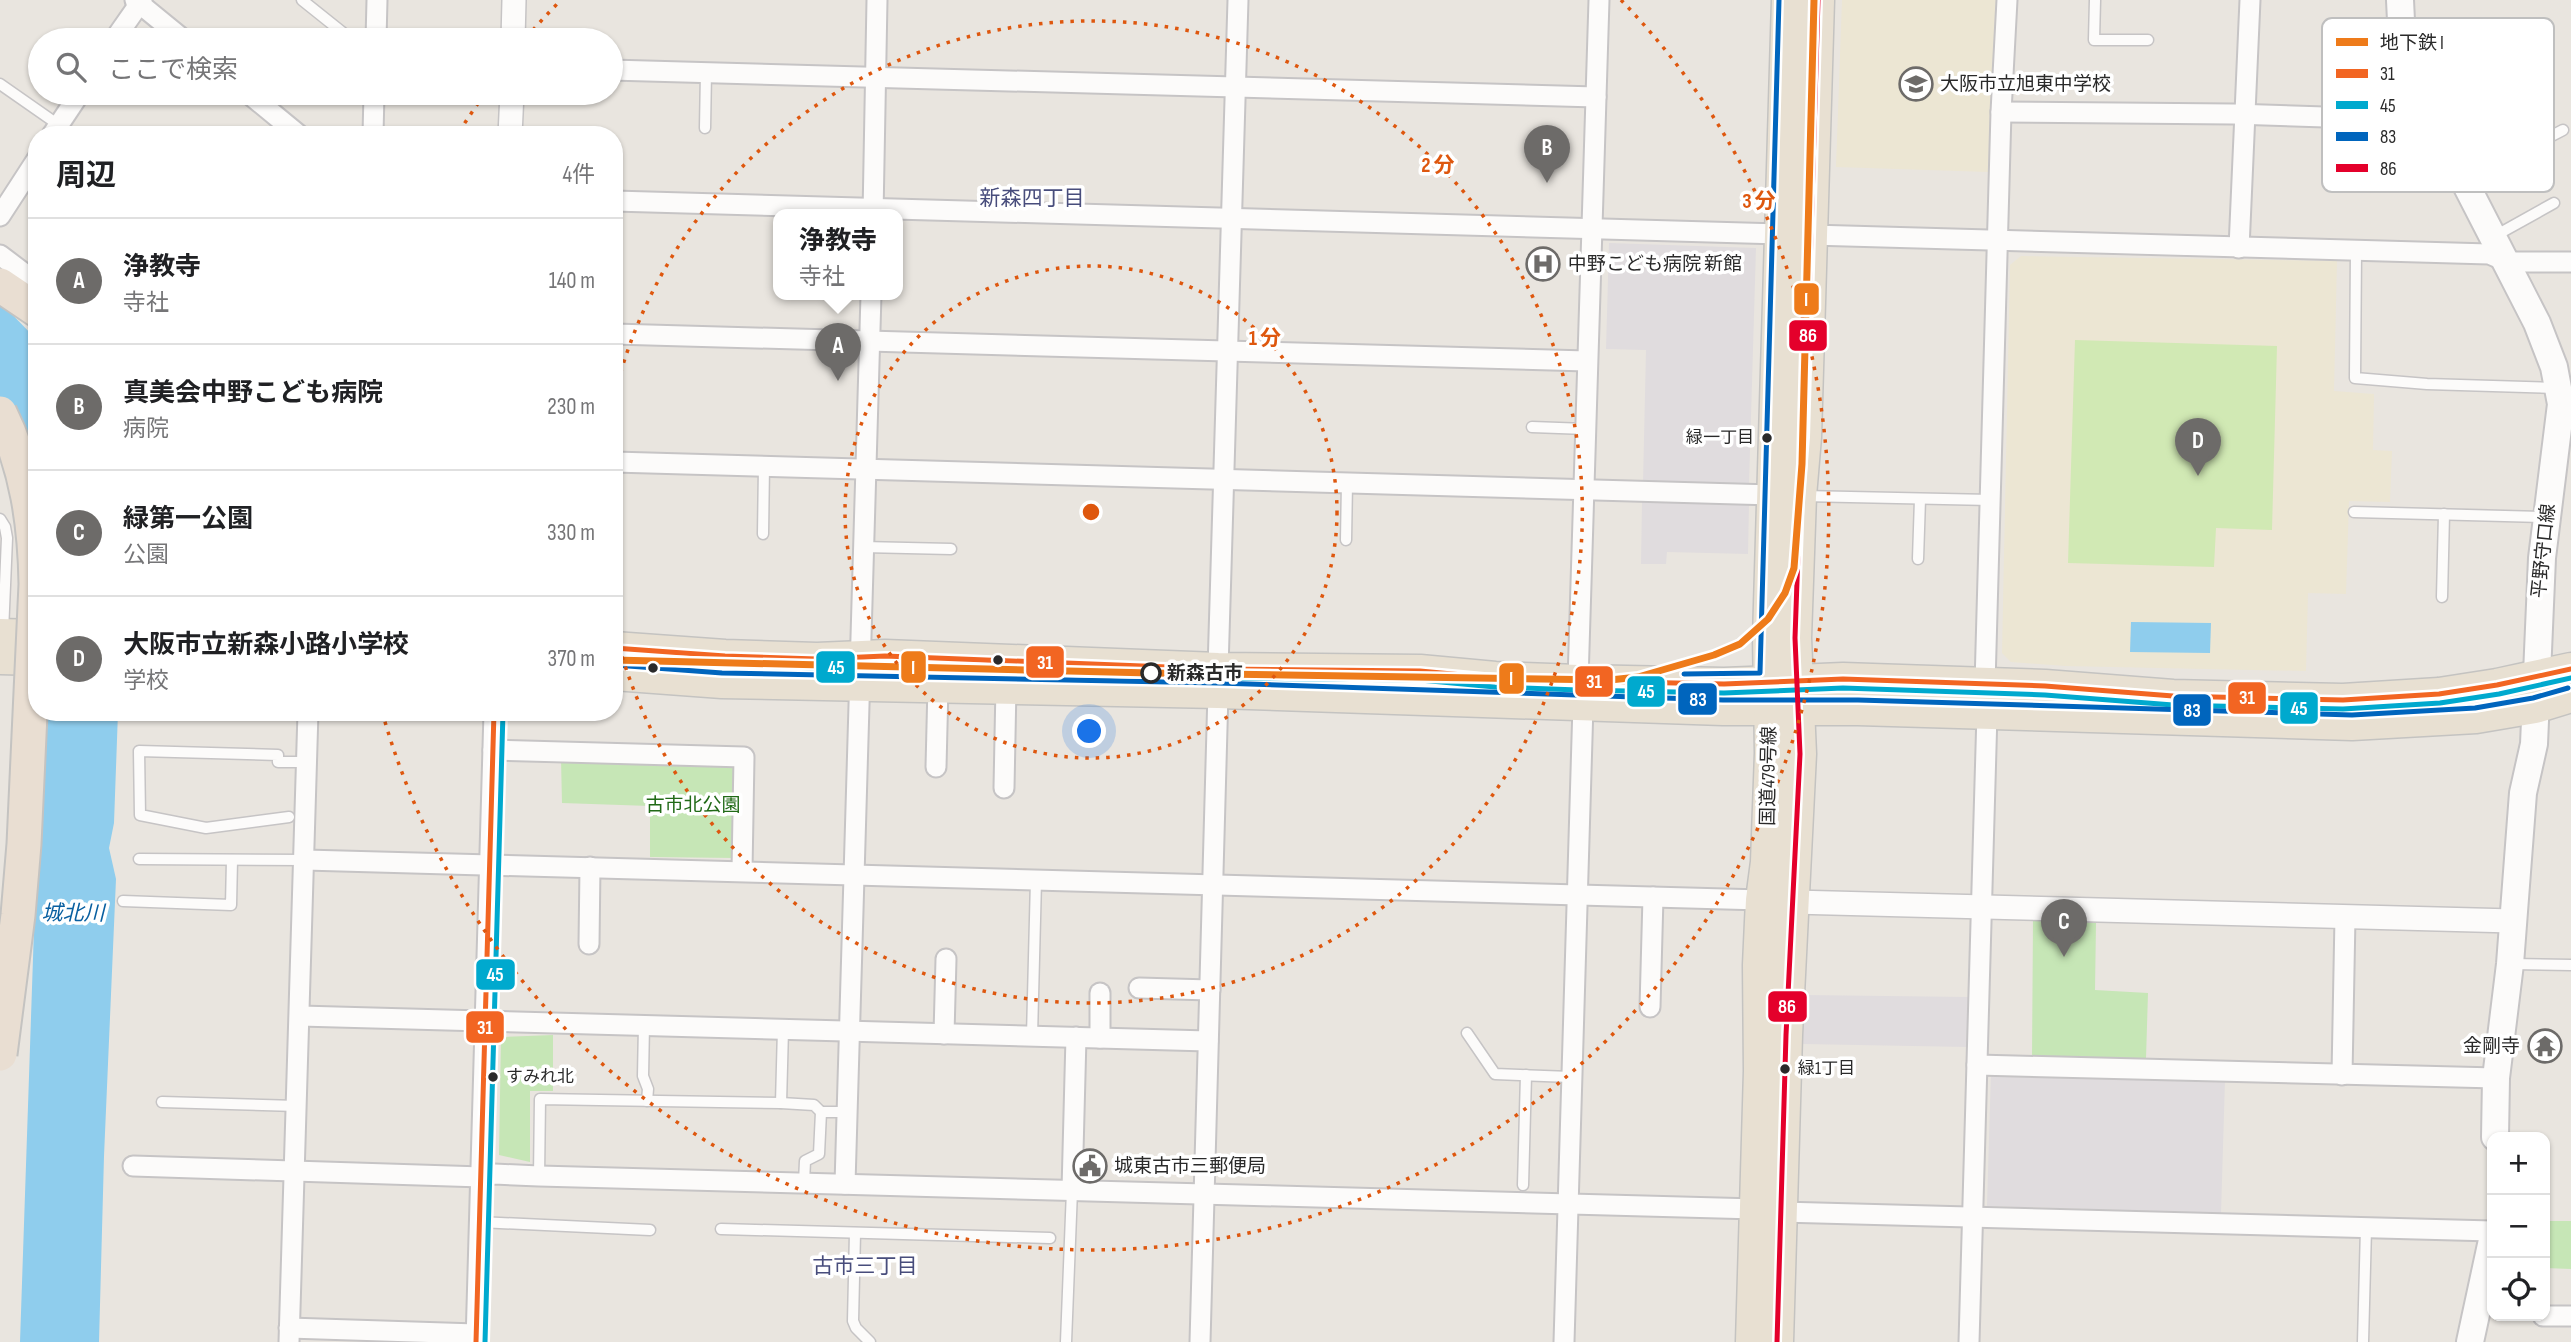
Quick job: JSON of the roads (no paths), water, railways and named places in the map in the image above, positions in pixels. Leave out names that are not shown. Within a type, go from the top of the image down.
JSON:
[{"type":"highway","name":"国道479号線","points":[[1777,1342],[1768,1210],[1762,900],[1784,695],[1786,496],[1805,437],[1788,0]]},
{"type":"highway","name":"国道479号線","points":[[1796,234],[1818,0]]},
{"type":"highway","points":[[0,285],[28,304]]},
{"type":"highway","points":[[0,413],[9,431],[28,489]]},
{"type":"highway","points":[[623,649],[725,656],[833,659],[859,671],[938,686],[1218,680],[1420,671],[1495,678],[1580,693],[1724,684],[1784,695],[1843,679],[1986,698],[2045,686],[2173,696],[2343,700],[2536,692],[2571,696]]},
{"type":"highway","points":[[2536,692],[2571,669]]},
{"type":"highway","points":[[623,675],[722,681],[859,671],[1218,680]]},
{"type":"highway","name":"国道479号線","points":[[1752,1342],[1768,1210],[1793,902],[1800,754],[1784,695]]},
{"type":"highway","points":[[0,1055],[18,915],[30,721]]},
{"type":"main road","name":"平野守口線","points":[[2400,0],[2401,18]]},
{"type":"main road","name":"平野守口線","points":[[2470,192],[2540,330],[2559,388],[2561,404],[2539,594],[2533,744],[2523,793],[2510,964],[2496,1078],[2495,1132]]},
{"type":"main road","points":[[2470,1342],[2485,1314],[2490,1258]]},
{"type":"street","points":[[376,28],[377,0]]},
{"type":"street","points":[[513,28],[514,0]]},
{"type":"street","points":[[873,209],[877,0]]},
{"type":"street","points":[[1200,1342],[1238,0]]},
{"type":"street","points":[[1564,1342],[1577,895],[1587,360],[1599,0]]},
{"type":"street","points":[[1969,1342],[2001,112],[2007,0]]},
{"type":"street","points":[[2239,248],[2250,0]]},
{"type":"street","points":[[121,28],[138,1],[170,28]]},
{"type":"street","points":[[623,70],[1596,97]]},
{"type":"street","points":[[64,126],[74,105]]},
{"type":"street","points":[[263,105],[288,126]]},
{"type":"street","points":[[373,126],[374,105]]},
{"type":"street","points":[[510,126],[511,105]]},
{"type":"street","points":[[2001,112],[2322,117]]},
{"type":"street","points":[[0,216],[28,173]]},
{"type":"street","points":[[623,201],[802,209]]},
{"type":"street","points":[[903,213],[1230,219],[2489,254],[2508,262],[2571,262]]},
{"type":"street","points":[[0,255],[28,276]]},
{"type":"street","points":[[845,1184],[871,300]]},
{"type":"street","points":[[623,334],[1587,360]]},
{"type":"street","points":[[623,462],[1786,496]]},
{"type":"street","points":[[936,767],[938,686]]},
{"type":"street","points":[[1004,788],[1006,686]]},
{"type":"street","points":[[308,721],[289,1335],[476,1338],[488,866],[495,721]]},
{"type":"street","points":[[494,750],[744,757],[742,872]]},
{"type":"street","points":[[304,860],[1762,900]]},
{"type":"street","points":[[589,944],[590,867]]},
{"type":"street","points":[[1650,1007],[1653,897]]},
{"type":"street","points":[[1793,902],[2513,921]]},
{"type":"street","points":[[2342,1075],[2346,917]]},
{"type":"street","points":[[944,1034],[946,959]]},
{"type":"street","points":[[1139,988],[1210,990]]},
{"type":"street","points":[[1100,993],[1100,1038]]},
{"type":"street","points":[[300,1016],[1208,1041]]},
{"type":"street","points":[[1072,1191],[1076,1037]]},
{"type":"street","points":[[1977,1065],[2496,1078]]},
{"type":"street","points":[[132,1166],[482,1177],[494,1174],[539,1175],[2487,1231]]},
{"type":"street","points":[[2550,1316],[2571,1317]]},
{"type":"lane","points":[[302,0],[337,28]]},
{"type":"lane","points":[[2095,0],[2094,40],[2148,40]]},
{"type":"lane","points":[[705,128],[706,72]]},
{"type":"lane","points":[[0,84],[55,126]]},
{"type":"lane","points":[[2554,135],[2563,130]]},
{"type":"lane","points":[[2493,237],[2554,203]]},
{"type":"lane","points":[[2356,251],[2355,378],[2427,384],[2559,388]]},
{"type":"lane","points":[[1532,427],[1586,429]]},
{"type":"lane","points":[[762,534],[764,466]]},
{"type":"lane","points":[[1346,540],[1347,483]]},
{"type":"lane","points":[[1786,496],[1991,500]]},
{"type":"lane","points":[[1919,559],[1920,499]]},
{"type":"lane","points":[[2354,512],[2547,517]]},
{"type":"lane","points":[[2442,597],[2444,514]]},
{"type":"lane","points":[[0,519],[7,538],[17,645]]},
{"type":"lane","points":[[863,547],[951,549]]},
{"type":"lane","points":[[289,817],[206,828],[140,815],[139,751],[278,755],[278,762],[307,762]]},
{"type":"lane","points":[[139,859],[304,860]]},
{"type":"lane","points":[[123,901],[231,905],[232,860]]},
{"type":"lane","points":[[1032,1036],[1036,879]]},
{"type":"lane","points":[[2510,964],[2571,965]]},
{"type":"lane","points":[[644,1025],[643,1076],[648,1089],[647,1101]]},
{"type":"lane","points":[[780,1103],[783,1029]]},
{"type":"lane","points":[[1467,1033],[1494,1074],[1571,1077]]},
{"type":"lane","points":[[1523,1185],[1526,1075]]},
{"type":"lane","points":[[539,1175],[540,1099],[780,1103],[814,1105],[821,1112],[847,1112]]},
{"type":"lane","points":[[162,1102],[297,1106]]},
{"type":"lane","points":[[804,1183],[805,1161],[819,1154],[821,1112]]},
{"type":"lane","points":[[1066,1342],[1072,1191]]},
{"type":"lane","points":[[480,1222],[650,1230]]},
{"type":"lane","points":[[2363,1342],[2366,1228]]},
{"type":"lane","points":[[721,1229],[1050,1238]]},
{"type":"lane","points":[[855,1233],[853,1321],[870,1342]]},
{"type":"water","points":[[0,302],[28,331],[28,471],[0,407]]},
{"type":"water","points":[[2131,622],[2211,623],[2210,653],[2130,652]]},
{"type":"water","name":"城北川","points":[[43,721],[118,721],[114,823],[109,848],[116,879],[99,1342],[20,1342],[34,929],[31,928]]},
{"type":"metro line","name":"I","points":[[623,660],[1151,673],[1610,680],[1638,677],[1714,655],[1740,644],[1768,619],[1785,593],[1794,568],[1802,464],[1814,0]]},
{"type":"place","name":"大阪市立旭東中学校","points":[[1916,84]]},
{"type":"place","name":"真美会中野こども病院","points":[[1547,183]]},
{"type":"place","name":"中野こども病院 新館","points":[[1543,264]]},
{"type":"place","name":"浄教寺","points":[[838,381]]},
{"type":"place","name":"緑一丁目","points":[[1767,438]]},
{"type":"place","name":"大阪市立新森小路小学校","points":[[2198,476]]},
{"type":"place","name":"新森古市","points":[[1151,673]]},
{"type":"place","name":"緑第一公園","points":[[2064,957]]},
{"type":"place","name":"金剛寺","points":[[2545,1046]]},
{"type":"place","name":"緑1丁目","points":[[1785,1069]]},
{"type":"place","name":"すみれ北","points":[[493,1077]]},
{"type":"place","name":"城東古市三郵便局","points":[[1090,1166]]},
{"type":"district","name":"新森四丁目","points":[[1032,198]]},
{"type":"district","name":"古市三丁目","points":[[865,1266]]},
{"type":"park label","name":"古市北公園","points":[[693,805]]}]
